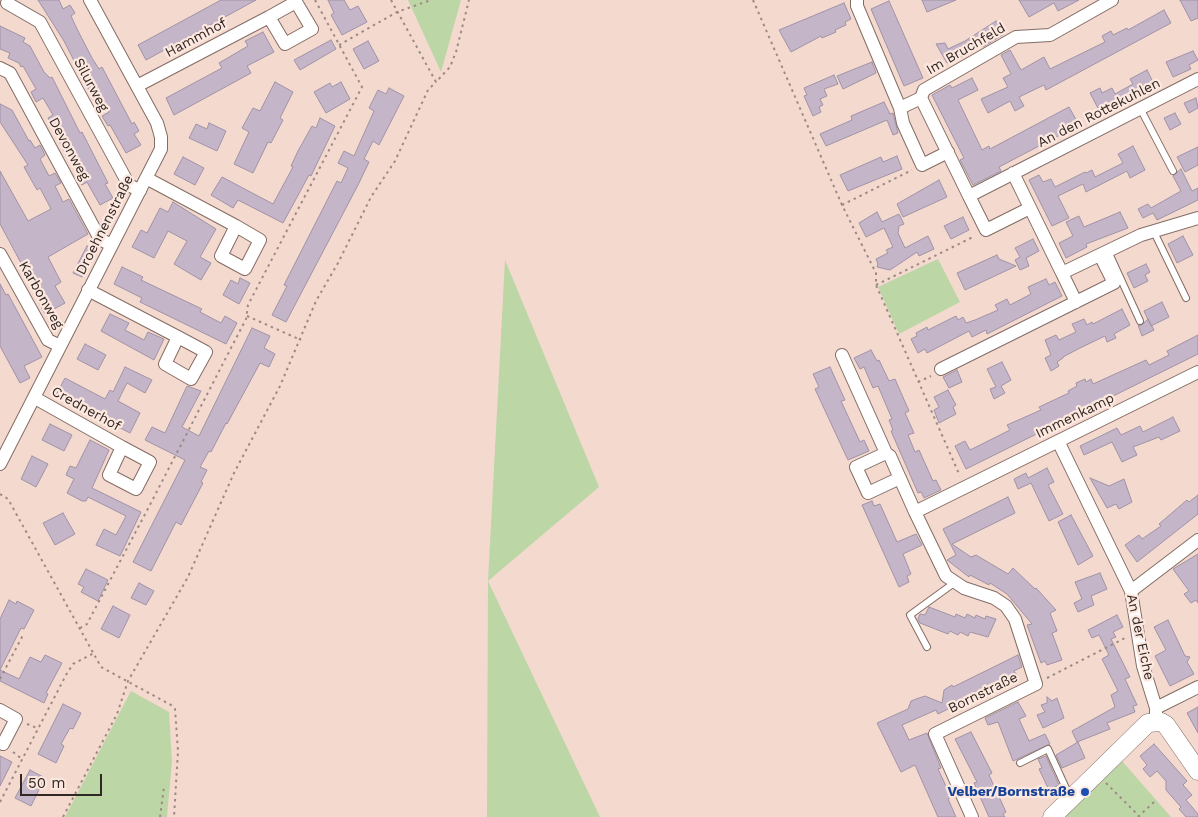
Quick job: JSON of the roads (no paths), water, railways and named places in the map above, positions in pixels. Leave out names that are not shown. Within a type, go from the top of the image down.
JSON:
[{"type":"street","name":"Droehnenstraße","points":[[0,464],[160,149],[161,137],[157,123],[90,0]]},
{"type":"street","points":[[857,0],[857,6],[900,108],[903,123],[922,165],[948,152]]},
{"type":"street","name":"Im Bruchfeld","points":[[900,108],[921,98],[924,90],[1016,37],[1050,35],[1112,0]]},
{"type":"street","name":"Silurweg","points":[[6,3],[40,22],[129,185],[140,191]]},
{"type":"street","name":"Hammhof","points":[[137,86],[269,16]]},
{"type":"street","name":"Devonweg","points":[[0,68],[10,73],[100,239],[111,244]]},
{"type":"street","name":"An den Rottekuhlen","points":[[968,196],[1198,79]]},
{"type":"street","points":[[921,98],[986,230],[1030,208]]},
{"type":"street","points":[[1013,173],[1076,302]]},
{"type":"street","points":[[146,178],[236,226]]},
{"type":"street","points":[[1062,273],[1154,232],[1198,218]]},
{"type":"street","points":[[941,368],[1114,283],[1104,253]]},
{"type":"street","name":"Karbonweg","points":[[0,254],[48,340],[60,346]]},
{"type":"street","points":[[88,290],[178,337]]},
{"type":"street","points":[[842,355],[937,561],[946,576],[954,583]]},
{"type":"street","name":"Immenkamp","points":[[915,512],[1198,372]]},
{"type":"street","name":"Crednerhof","points":[[35,398],[122,446]]},
{"type":"street","name":"An der Eiche","points":[[1058,441],[1131,591],[1143,666],[1156,715]]},
{"type":"street","points":[[886,453],[856,467],[868,493],[900,478]]},
{"type":"street","points":[[1131,591],[1198,540]]},
{"type":"street","name":"Bornstraße","points":[[954,583],[994,598],[1006,606],[1015,619],[1036,684],[935,734],[972,817]]},
{"type":"street","points":[[1052,817],[1156,715],[1198,687]]},
{"type":"street","points":[[0,710],[16,719],[3,744],[0,743]]},
{"type":"street","points":[[1156,715],[1166,725],[1198,771]]},
{"type":"lane","points":[[1140,108],[1173,171]]},
{"type":"lane","points":[[1154,232],[1186,298]]},
{"type":"lane","points":[[1104,253],[1140,322]]},
{"type":"lane","points":[[927,647],[910,615],[954,583]]},
{"type":"lane","points":[[1020,763],[1048,749],[1071,798]]},
{"type":"place","name":"Velber/Bornstraße","points":[[1085,792]]}]
